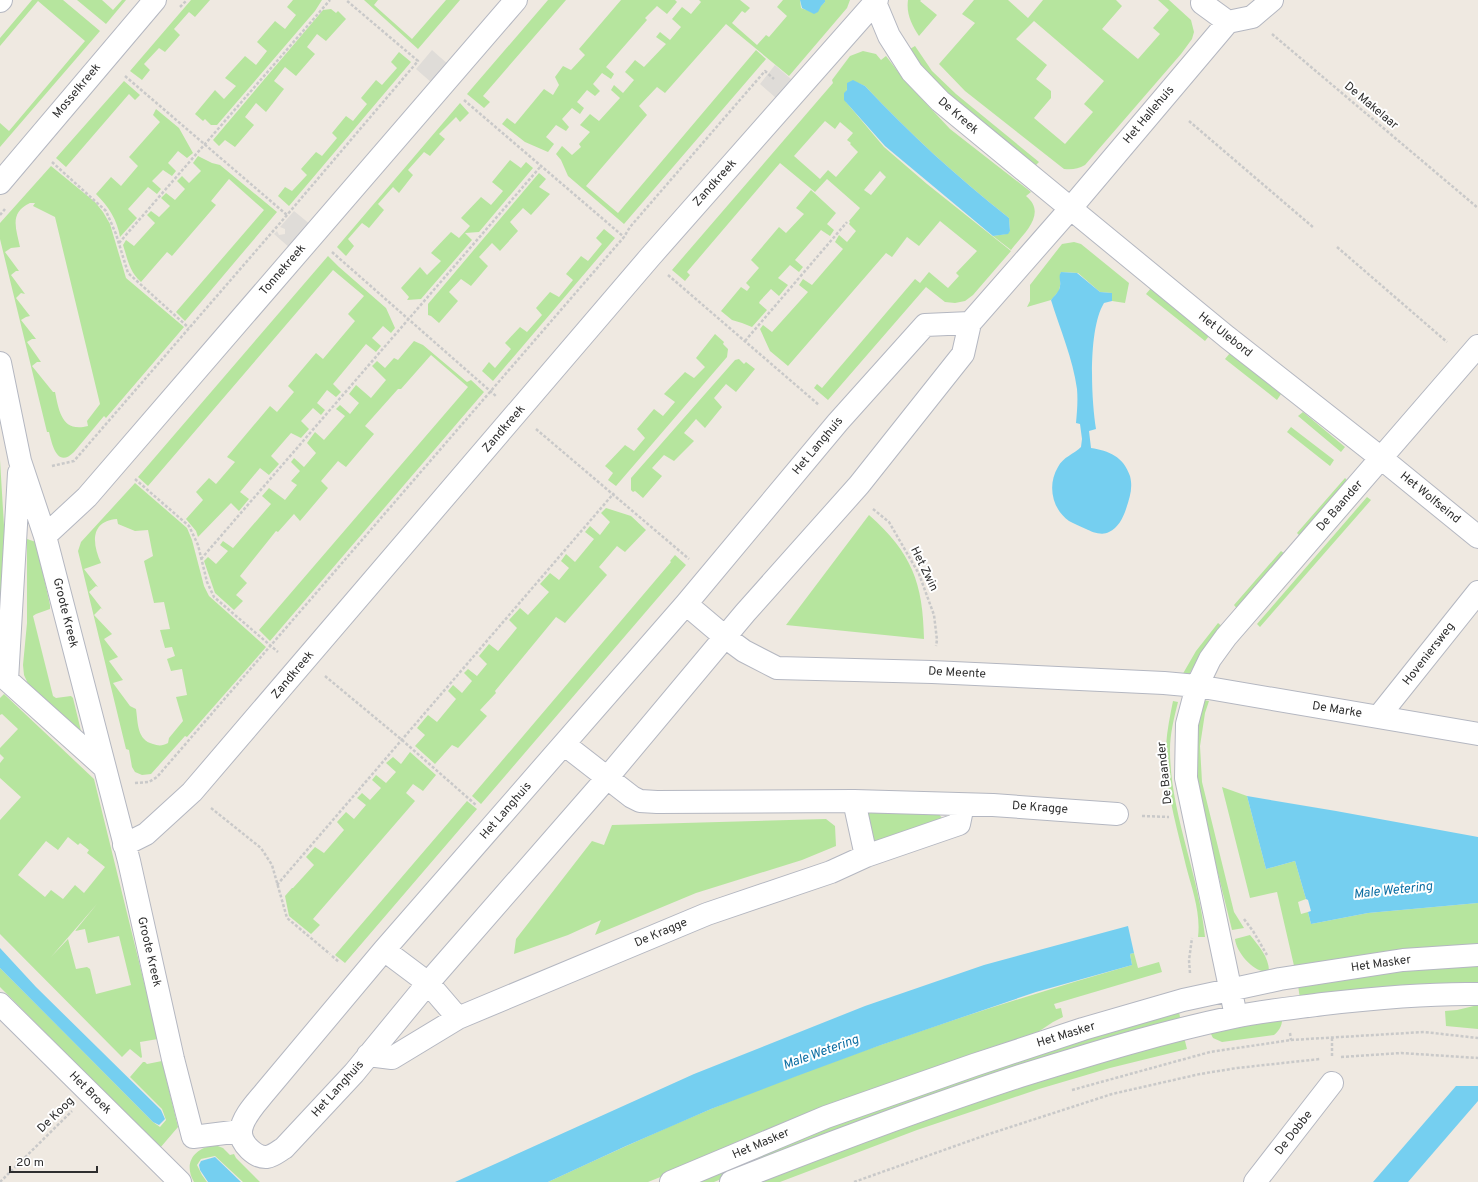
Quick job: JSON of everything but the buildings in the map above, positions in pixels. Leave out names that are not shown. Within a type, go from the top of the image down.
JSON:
[{"type":"street","name":"Mosselkreek","points":[[0,183],[155,0]]},
{"type":"street","name":"Tonnekreek","points":[[45,536],[87,497],[516,0]]},
{"type":"street","points":[[1205,0],[1202,3],[1228,22],[1252,17],[1272,0]]},
{"type":"street","name":"De Kreek","points":[[875,1],[889,36],[912,72],[940,101],[1070,209]]},
{"type":"street","name":"Zandkreek","points":[[124,845],[146,834],[192,792],[650,257],[875,1]]},
{"type":"street","name":"Het Hallehuis","points":[[1070,209],[1228,22]]},
{"type":"street","name":"Het Langhuis","points":[[970,323],[925,325],[838,422],[686,604],[565,745],[384,950],[248,1114],[241,1131],[242,1140],[250,1150],[266,1157],[273,1155],[284,1148],[354,1073],[428,983],[607,778],[745,613],[852,493],[963,354],[970,323],[1070,209]]},
{"type":"street","name":"Het Ulebord","points":[[1070,209],[1227,337],[1381,458]]},
{"type":"street","name":"De Baander","points":[[1236,1016],[1186,778],[1187,724],[1197,686],[1210,659],[1226,637],[1473,352]]},
{"type":"street","name":"Groote Kreek","points":[[0,363],[20,461],[45,536],[124,845],[173,1059],[193,1137],[241,1131]]},
{"type":"street","name":"Het Wolfseind","points":[[1381,458],[1478,537]]},
{"type":"street","name":"Groote Kreek","points":[[20,461],[4,683],[104,767]]},
{"type":"street","name":"Hoveniersweg","points":[[1379,716],[1478,592]]},
{"type":"street","points":[[686,604],[726,637]]},
{"type":"street","name":"De Meente","points":[[726,637],[744,651],[777,668],[932,672],[1197,686]]},
{"type":"street","name":"De Marke","points":[[1197,686],[1217,691],[1379,716],[1478,734]]},
{"type":"street","points":[[565,745],[607,778]]},
{"type":"street","name":"De Kragge","points":[[607,778],[632,797],[648,802],[854,800],[963,805],[1000,805],[1117,814]]},
{"type":"street","points":[[854,800],[866,856]]},
{"type":"street","name":"De Kragge","points":[[368,1055],[392,1058],[458,1018],[707,914],[831,872],[866,856],[959,824],[963,805]]},
{"type":"street","points":[[384,950],[428,983],[458,1018]]},
{"type":"street","name":"Het Masker","points":[[671,1182],[826,1116],[974,1064],[1083,1029],[1194,997],[1280,979],[1404,960],[1478,955]]},
{"type":"street","name":"Het Masker","points":[[731,1182],[828,1143],[981,1089],[1087,1055],[1203,1024],[1236,1016],[1286,1008],[1380,997],[1451,993],[1478,994]]},
{"type":"street","name":"Het Broek","points":[[0,1004],[173,1180]]},
{"type":"street","name":"De Dobbe","points":[[1255,1182],[1332,1083]]},
{"type":"path","points":[[119,243],[330,0]]},
{"type":"path","points":[[52,466],[74,461],[418,61],[346,0]]},
{"type":"path","name":"De Makelaar","points":[[1252,17],[1478,208]]},
{"type":"path","points":[[122,74],[287,215]]},
{"type":"path","points":[[131,783],[149,782],[157,777],[272,646],[624,237],[460,97]]},
{"type":"path","points":[[1189,121],[1314,228]]},
{"type":"path","points":[[50,159],[106,211],[119,243],[128,274],[189,328]]},
{"type":"path","points":[[201,559],[541,166]]},
{"type":"path","points":[[745,341],[847,222]]},
{"type":"path","points":[[1337,248],[1473,352]]},
{"type":"path","points":[[329,249],[490,392]]},
{"type":"path","points":[[665,272],[838,422]]},
{"type":"path","points":[[517,413],[614,493],[709,576]]},
{"type":"path","points":[[133,477],[189,526],[198,545],[207,582],[214,597],[272,646],[302,664],[402,740],[496,823]]},
{"type":"path","points":[[278,885],[614,493]]},
{"type":"path","name":"Het Zwin","points":[[852,493],[889,522],[919,574],[934,615],[937,640],[932,672]]},
{"type":"path","points":[[192,792],[261,848],[272,865],[287,918],[330,954]]},
{"type":"path","name":"De Baander","points":[[1168,810],[1171,823]]},
{"type":"path","points":[[1242,914],[1244,920],[1253,931],[1280,979]]},
{"type":"path","points":[[1192,936],[1189,960],[1190,979],[1194,997]]},
{"type":"path","points":[[1286,1008],[1291,1040]]},
{"type":"path","points":[[1203,1024],[1210,1052]]},
{"type":"path","points":[[1068,1091],[1210,1052],[1291,1040],[1424,1032],[1478,1038]]},
{"type":"path","points":[[854,1182],[986,1135],[1112,1094],[1200,1074],[1237,1068],[1332,1057],[1401,1053],[1478,1058]]},
{"type":"path","name":"De Koog","points":[[0,1182],[90,1094]]},
{"type":"green space","points":[[32,0],[63,0],[100,31],[0,147],[0,123],[9,131],[85,41],[38,1],[0,46],[0,38]]},
{"type":"green space","points":[[77,0],[102,0],[113,10],[122,0],[126,0],[106,24]]},
{"type":"green space","points":[[191,0],[210,0],[195,17],[189,12],[174,29],[180,35],[165,52],[159,48],[144,64],[150,70],[142,80],[130,71]]},
{"type":"green space","points":[[293,0],[322,0],[315,11],[217,125],[211,125],[205,119],[203,121],[195,114],[215,90],[224,99],[236,86],[225,78],[245,56],[256,65],[267,51],[257,42],[275,21],[285,29],[296,15],[287,7]]},
{"type":"green space","points":[[364,0],[378,0],[374,5],[412,39],[446,0],[460,0],[418,49]]},
{"type":"green space","points":[[548,0],[566,0],[483,96],[490,102],[484,108],[467,94]]},
{"type":"green space","points":[[621,0],[675,0],[677,2],[667,14],[657,6],[645,18],[647,20],[606,67],[614,74],[611,79],[602,73],[593,84],[600,91],[595,96],[587,90],[577,102],[584,108],[580,114],[572,108],[562,119],[569,127],[566,131],[556,125],[546,137],[554,144],[548,152],[525,142],[502,124],[507,118],[515,124],[544,89],[553,95],[559,85],[555,77],[563,66],[571,70],[585,55],[579,49]]},
{"type":"green space","points":[[699,0],[740,0],[750,8],[745,13],[742,11],[732,23],[757,45],[766,35],[769,37],[787,16],[777,7],[783,0],[800,0],[801,8],[807,10],[820,6],[825,2],[825,0],[850,0],[847,8],[789,76],[726,24],[665,93],[657,87],[639,106],[647,115],[586,186],[618,213],[756,50],[766,59],[624,224],[568,176],[561,160],[556,154],[562,146],[572,155],[581,147],[579,144],[590,132],[580,125],[590,114],[599,121],[620,98],[611,90],[614,85],[623,93],[634,80],[625,72],[635,60],[644,67],[666,44],[656,37],[660,32],[670,40],[681,27],[672,19],[682,7],[691,14],[701,2]]},
{"type":"green space","points":[[908,0],[921,0],[920,1],[937,15],[919,36],[910,19]]},
{"type":"green space","points":[[974,0],[1008,0],[1028,18],[1043,0],[1116,0],[1122,6],[1102,29],[1138,59],[1160,34],[1153,28],[1169,10],[1158,0],[1169,0],[1191,20],[1194,32],[1192,39],[1181,54],[1085,165],[1072,169],[1064,169],[965,91],[939,64],[975,23],[962,14]],"holes":[[[1034,21],[1104,81],[1084,104],[1093,112],[1065,144],[1034,118],[1051,98],[1051,91],[1036,79],[1047,65],[1016,39]]]},
{"type":"green space","points":[[331,9],[336,13],[338,11],[346,19],[326,41],[317,34],[307,47],[315,54],[296,76],[285,67],[274,81],[284,89],[266,112],[256,103],[245,117],[254,125],[235,147],[225,140],[219,146],[213,140],[323,10]]},
{"type":"green space","points":[[915,46],[932,71],[956,94],[1039,162],[1035,166],[950,100],[926,74],[910,49]]},
{"type":"green space","points":[[863,51],[876,54],[881,60],[886,56],[906,82],[950,129],[1031,192],[1026,196],[1032,203],[1035,210],[1034,217],[1027,231],[1011,250],[993,236],[1006,234],[1010,231],[1009,218],[934,155],[865,86],[858,83],[847,88],[846,102],[884,147],[927,184],[1011,251],[973,295],[965,301],[955,303],[945,302],[926,287],[828,400],[814,388],[817,384],[822,388],[915,279],[920,283],[929,272],[948,288],[959,276],[956,273],[977,251],[940,221],[919,246],[907,237],[892,257],[886,253],[788,366],[770,351],[760,329],[763,325],[772,332],[808,292],[799,285],[803,279],[812,285],[843,249],[835,242],[839,235],[847,242],[856,231],[849,224],[849,221],[860,208],[827,179],[815,192],[780,163],[687,272],[690,275],[685,281],[672,270],[833,83],[832,80],[850,56]],"holes":[[[825,121],[835,129],[840,122],[853,133],[847,140],[858,152],[836,177],[828,170],[820,179],[794,156]],[[880,171],[886,177],[871,195],[864,190]]]},
{"type":"green space","points":[[399,52],[411,62],[289,206],[278,196],[285,187],[292,191],[307,175],[301,169],[316,152],[322,156],[337,138],[332,133],[346,116],[353,121],[367,104],[361,98],[376,80],[382,85],[397,68],[391,62]]},
{"type":"green space","points":[[124,81],[140,95],[135,100],[129,94],[66,167],[56,158]]},
{"type":"green space","points":[[460,103],[469,113],[460,122],[456,117],[439,134],[445,139],[430,156],[424,152],[408,170],[413,175],[399,193],[393,187],[378,204],[384,210],[369,228],[362,223],[348,239],[354,246],[346,256],[337,247]]},
{"type":"green space","points":[[156,109],[179,128],[193,153],[187,158],[178,151],[168,163],[176,171],[172,176],[163,170],[152,181],[161,189],[157,194],[148,187],[128,209],[137,218],[120,237],[112,214],[96,194],[111,177],[121,186],[138,166],[129,157],[160,122],[153,115]]},
{"type":"green space","points":[[198,156],[220,165],[277,212],[185,321],[176,312],[264,210],[229,179],[211,201],[216,205],[172,256],[167,252],[141,282],[131,269],[123,245],[126,240],[134,246],[155,223],[147,215],[151,211],[159,217],[170,206],[161,198],[166,193],[175,200],[185,189],[177,181],[182,176],[189,183],[201,171],[193,163]]},
{"type":"green space","points":[[510,160],[521,168],[526,162],[533,168],[479,232],[465,233],[472,240],[421,299],[407,300],[409,297],[401,288],[420,267],[427,275],[441,261],[431,253],[451,232],[459,238],[470,226],[461,218],[481,197],[491,205],[503,191],[492,182]]},
{"type":"green space","points":[[51,166],[95,202],[103,212],[110,224],[126,278],[184,327],[106,418],[104,416],[74,452],[68,457],[63,458],[56,453],[49,432],[47,432],[0,239],[0,223]],"holes":[[[30,203],[35,203],[33,206],[55,217],[100,404],[87,421],[88,426],[72,426],[63,419],[55,392],[53,392],[32,366],[37,362],[41,362],[27,342],[32,339],[36,339],[21,320],[30,316],[16,298],[21,293],[25,294],[11,275],[16,271],[19,271],[5,252],[11,248],[20,247],[16,227],[17,216],[23,207]]]},
{"type":"green space","points":[[539,173],[546,179],[539,187],[550,194],[531,215],[523,208],[510,222],[518,231],[500,251],[492,243],[479,257],[488,266],[471,286],[461,279],[449,292],[458,301],[439,323],[428,315],[428,304]]},
{"type":"green space","points":[[811,190],[836,213],[827,224],[834,230],[830,236],[821,230],[795,260],[803,267],[799,272],[790,265],[778,278],[788,285],[779,296],[771,289],[760,301],[759,303],[767,310],[752,327],[732,320],[721,311],[741,287],[747,291],[750,287],[746,283],[759,268],[751,260],[779,227],[786,233],[804,214],[796,208]]},
{"type":"green space","points":[[604,229],[615,238],[493,381],[482,371],[489,362],[495,368],[511,349],[505,343],[520,327],[527,332],[542,315],[536,308],[550,292],[559,297],[573,280],[566,274],[581,256],[588,261],[602,244],[596,238]]},
{"type":"green space","points":[[1074,242],[1081,244],[1129,283],[1125,303],[1112,301],[1112,293],[1100,292],[1078,273],[1061,272],[1059,291],[1051,300],[1027,307],[1030,301],[1030,285],[1062,244]]},
{"type":"green space","points":[[328,256],[386,308],[395,328],[391,333],[383,326],[372,338],[381,346],[376,352],[366,344],[333,384],[341,392],[336,397],[327,390],[317,403],[325,410],[321,415],[313,408],[301,421],[309,429],[301,438],[291,433],[271,456],[279,464],[269,475],[260,468],[240,492],[249,499],[239,511],[231,503],[198,537],[196,531],[186,519],[203,500],[196,492],[209,478],[216,484],[235,462],[227,457],[270,406],[277,412],[294,392],[288,386],[316,353],[323,359],[355,321],[348,314],[364,296],[333,270],[148,486],[138,477]]},
{"type":"green space","points":[[1151,288],[1209,336],[1205,341],[1146,294]]},
{"type":"green space","points":[[715,334],[724,342],[723,344],[728,349],[727,357],[616,486],[608,480],[613,473],[605,466],[625,445],[634,451],[645,438],[637,429],[654,409],[663,416],[675,402],[664,394],[685,372],[694,378],[705,367],[696,358]]},
{"type":"green space","points":[[414,341],[423,345],[467,382],[471,380],[484,392],[270,641],[259,630],[468,387],[431,355],[365,426],[374,434],[346,467],[338,461],[321,481],[328,488],[300,521],[294,514],[278,532],[276,531],[240,576],[247,583],[236,595],[243,601],[234,610],[215,593],[204,561],[208,557],[216,564],[228,551],[220,545],[223,541],[233,548],[271,504],[262,496],[269,488],[285,500],[297,485],[291,481],[300,471],[291,462],[294,458],[304,467],[316,453],[307,443],[315,432],[324,440],[345,416],[336,409],[340,405],[350,414],[359,403],[349,394],[356,385],[371,398],[386,380],[372,366],[377,361],[385,368],[394,358],[398,360]]},
{"type":"green space","points":[[1230,353],[1281,394],[1277,400],[1225,359]]},
{"type":"green space","points":[[739,359],[744,364],[746,362],[755,369],[736,392],[726,384],[714,398],[722,407],[705,428],[696,419],[684,433],[694,441],[674,461],[664,455],[652,468],[662,476],[643,498],[635,491],[633,492],[631,490],[631,478],[735,360]]},
{"type":"green space","points":[[1303,412],[1345,447],[1341,452],[1298,416]]},
{"type":"green space","points":[[1291,427],[1334,460],[1330,466],[1287,432]]},
{"type":"green space","points":[[0,460],[6,559],[0,664]]},
{"type":"green space","points":[[1345,478],[1348,481],[1301,537],[1297,533]]},
{"type":"green space","points":[[135,483],[187,528],[192,540],[204,586],[209,596],[266,647],[187,737],[185,736],[151,774],[142,775],[135,772],[132,767],[129,750],[126,749],[78,551],[81,542]],"holes":[[[117,519],[118,524],[135,531],[148,530],[153,556],[144,561],[154,603],[164,602],[170,629],[160,630],[165,648],[172,647],[175,656],[167,659],[171,671],[182,669],[187,695],[176,697],[183,721],[169,738],[168,743],[162,745],[155,745],[144,739],[139,730],[136,709],[130,706],[113,683],[123,680],[109,661],[118,657],[104,639],[112,634],[94,615],[101,608],[103,610],[89,592],[96,586],[98,587],[84,569],[101,563],[95,541],[98,529],[102,524],[108,521]]]},
{"type":"green space","points":[[1367,497],[1371,500],[1260,627],[1257,624]]},
{"type":"green space","points":[[606,508],[631,516],[646,530],[625,552],[617,546],[599,567],[607,575],[565,623],[556,617],[495,691],[496,693],[480,710],[487,716],[458,748],[452,745],[435,764],[415,746],[425,735],[417,728],[428,715],[437,722],[456,699],[448,691],[453,685],[462,693],[472,681],[464,673],[468,669],[477,676],[487,664],[479,656],[489,644],[498,651],[517,628],[509,620],[520,608],[528,615],[549,592],[540,584],[550,573],[559,580],[569,568],[561,561],[566,554],[575,562],[594,539],[585,532],[590,526],[600,535],[610,522],[601,513]]},
{"type":"green space","points":[[869,515],[896,543],[912,570],[921,601],[924,639],[786,625]]},
{"type":"green space","points":[[27,539],[36,542],[50,605],[50,609],[33,616],[53,696],[56,698],[71,696],[73,698],[81,731],[79,733],[31,690],[24,675],[23,665],[27,623]]},
{"type":"green space","points":[[1281,551],[1285,554],[1238,610],[1234,605]]},
{"type":"green space","points":[[675,555],[686,565],[481,804],[472,796],[671,562],[670,561]]},
{"type":"green space","points":[[1218,623],[1223,627],[1201,653],[1186,680],[1181,677],[1196,651]]},
{"type":"green space","points":[[4,694],[94,779],[158,1039],[140,1042],[141,1058],[130,1049],[122,1057],[0,934],[0,820],[21,797],[0,778],[0,763],[4,758],[0,754],[0,748],[18,729],[2,714],[0,715],[0,698]],"holes":[[[68,837],[78,845],[80,843],[89,850],[87,853],[105,867],[84,893],[75,885],[63,899],[51,890],[45,897],[18,875],[46,841],[58,850]],[[97,904],[75,931],[85,929],[88,943],[119,936],[131,985],[96,994],[90,969],[87,967],[76,969],[68,939],[51,957]]]},
{"type":"green space","points":[[1203,700],[1209,701],[1205,713],[1200,746],[1202,782],[1234,912],[1244,928],[1232,930],[1201,805],[1196,776],[1197,726]]},
{"type":"green space","points":[[1173,701],[1178,702],[1171,738],[1171,774],[1179,820],[1202,913],[1205,937],[1198,937],[1199,928],[1197,910],[1169,792],[1166,761],[1166,740]]},
{"type":"green space","points":[[410,752],[436,775],[423,791],[413,784],[406,793],[415,801],[313,919],[320,925],[311,934],[289,916],[285,896],[314,865],[306,857],[315,847],[324,853],[344,830],[337,822],[346,812],[354,819],[366,805],[357,798],[362,793],[370,800],[381,788],[372,780],[376,775],[386,783],[396,772],[386,763],[393,757],[401,764]]},
{"type":"green space","points":[[1222,787],[1247,796],[1266,869],[1295,861],[1306,899],[1298,902],[1301,914],[1308,912],[1311,924],[1368,913],[1478,903],[1478,947],[1295,970],[1277,892],[1250,898]]},
{"type":"green space","points":[[467,801],[477,809],[345,963],[335,955]]},
{"type":"green space","points":[[868,813],[938,813],[942,818],[940,823],[874,846]]},
{"type":"green space","points":[[826,819],[835,826],[836,846],[802,860],[696,893],[595,935],[601,920],[568,935],[514,954],[516,939],[592,841],[604,845],[612,825]]},
{"type":"green space","points":[[1250,935],[1265,956],[1269,966],[1269,971],[1258,970],[1252,966],[1239,950],[1235,939]]},
{"type":"green space","points":[[1134,953],[1138,968],[1159,962],[1162,972],[1054,1004],[1056,1009],[1061,1008],[1063,1017],[1026,1040],[815,1115],[648,1182],[548,1182],[690,1118],[763,1088],[920,1031],[1132,965],[1130,954]]},
{"type":"green space","points":[[1478,962],[1478,984],[1300,999],[1298,985],[1349,975]]},
{"type":"green space","points":[[0,968],[153,1122],[160,1127],[166,1120],[162,1109],[130,1077],[143,1062],[147,1064],[162,1061],[178,1127],[160,1148],[0,987]]},
{"type":"green space","points":[[1478,1005],[1478,1029],[1446,1026],[1445,1011]]},
{"type":"green space","points":[[1179,1012],[1181,1022],[765,1161],[714,1182],[685,1182],[971,1074]]},
{"type":"green space","points":[[1282,1020],[1280,1028],[1274,1035],[1222,1042],[1213,1038],[1210,1032]]},
{"type":"green space","points":[[1184,1037],[1187,1049],[1110,1068],[1039,1089],[917,1130],[780,1182],[753,1182],[1025,1082]]},
{"type":"green space","points":[[215,1145],[223,1148],[230,1155],[234,1154],[236,1158],[260,1182],[243,1182],[215,1156],[201,1159],[197,1165],[207,1182],[194,1182],[190,1169],[192,1158],[201,1149]]},
{"type":"shaded area","points":[[432,50],[449,65],[432,83],[416,69]]},
{"type":"shaded area","points":[[775,65],[791,79],[776,98],[760,84]]},
{"type":"shaded area","points":[[294,211],[311,225],[290,248],[274,234],[277,231],[279,235],[285,234],[285,229],[280,227]]},
{"type":"water","points":[[800,0],[825,0],[825,2],[818,12],[814,14],[802,8]]},
{"type":"water","points":[[853,80],[865,86],[934,155],[1009,218],[1010,231],[1008,234],[993,236],[885,146],[844,100],[844,93],[847,90],[847,83]]},
{"type":"water","points":[[1061,272],[1077,273],[1100,292],[1112,293],[1112,301],[1104,303],[1095,329],[1092,382],[1096,429],[1089,431],[1091,448],[1104,451],[1115,456],[1127,469],[1131,480],[1131,489],[1126,509],[1120,522],[1115,528],[1103,534],[1091,531],[1069,521],[1059,510],[1053,496],[1053,481],[1058,467],[1066,458],[1081,447],[1082,439],[1080,424],[1076,423],[1077,389],[1075,378],[1051,300],[1060,288]]},
{"type":"water","name":"Male Wetering","points":[[1247,796],[1478,837],[1478,903],[1368,913],[1311,924],[1308,912],[1311,911],[1295,861],[1266,869]]},
{"type":"water","name":"Male Wetering","points":[[1128,926],[1134,953],[1130,954],[1132,965],[1036,992],[881,1045],[797,1076],[711,1109],[548,1182],[455,1182],[694,1074],[865,1006],[984,965]]},
{"type":"water","points":[[0,948],[36,987],[161,1110],[165,1119],[159,1125],[153,1122],[0,968]]},
{"type":"water","points":[[1456,1086],[1478,1086],[1478,1101],[1408,1182],[1373,1182]]},
{"type":"water","points":[[215,1157],[241,1182],[208,1182],[200,1170],[199,1165],[201,1161]]}]
